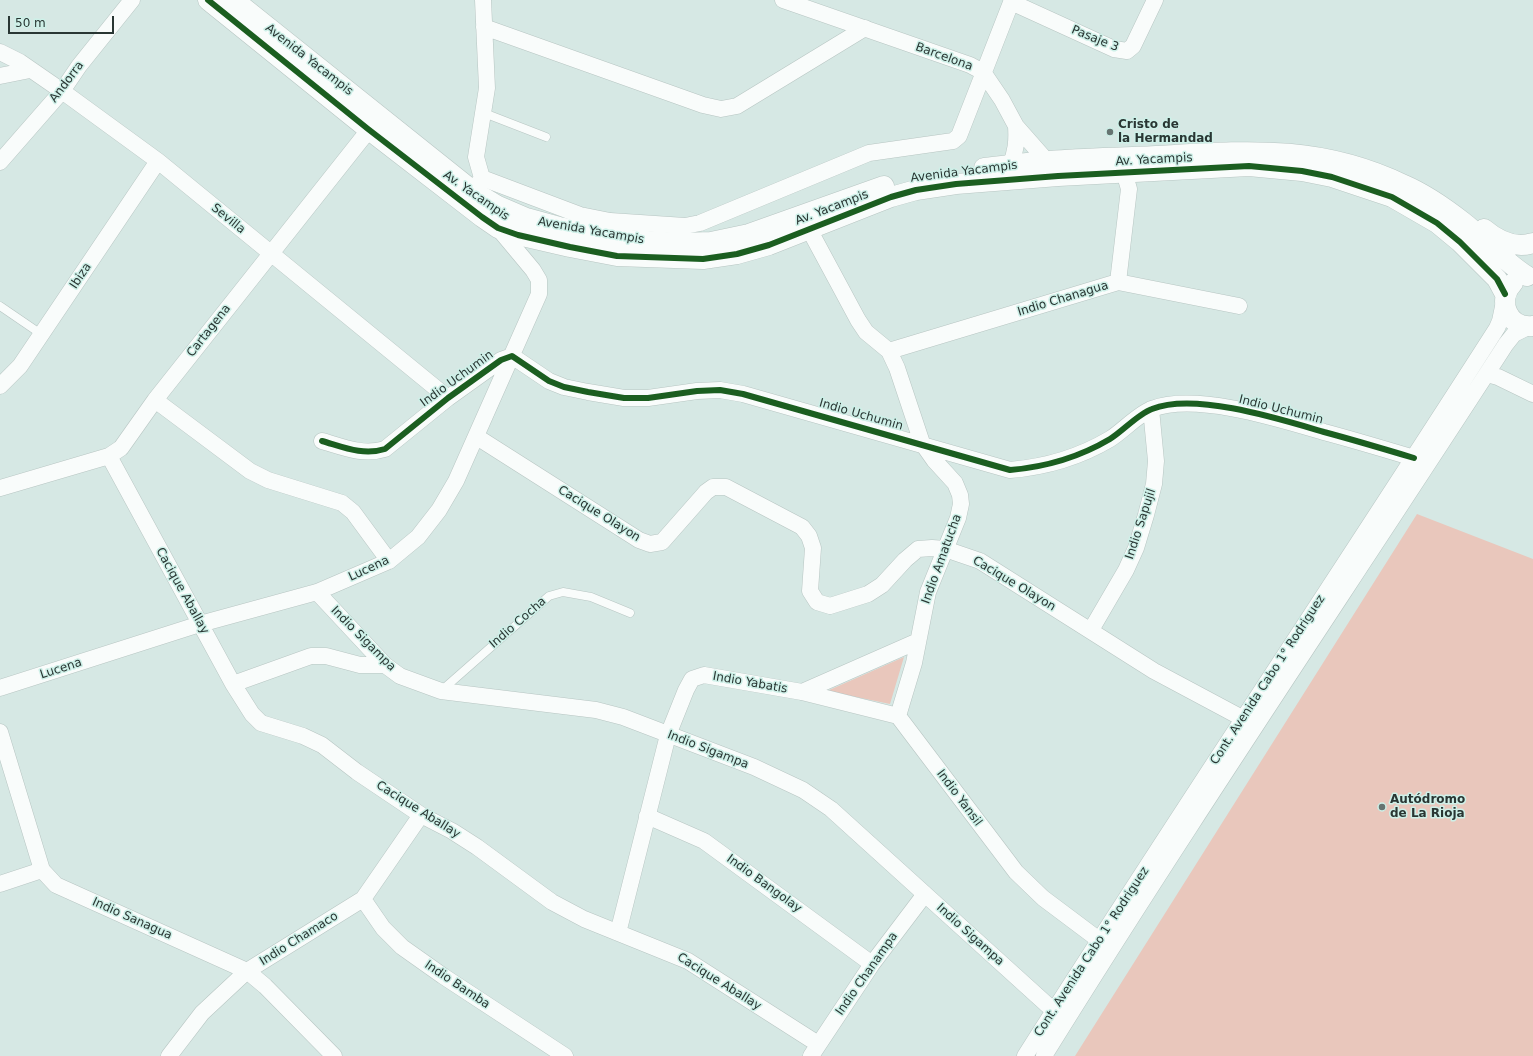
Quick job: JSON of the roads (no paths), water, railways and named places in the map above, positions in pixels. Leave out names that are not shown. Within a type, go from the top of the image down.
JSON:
[{"type":"street","name":"Andorra","points":[[0,162],[62,91],[79,66],[132,0]]},
{"type":"street","name":"Av. Yacampis","points":[[208,0],[374,123],[468,208],[498,228],[518,235],[570,248],[617,256],[703,259],[737,254],[769,245],[890,197],[916,190],[1054,168],[1124,172],[1249,166],[1302,171],[1332,177],[1392,197],[1437,223],[1460,242],[1497,279],[1505,298],[1506,310],[1510,318],[1516,323],[1531,327]]},
{"type":"street","name":"Avenida Yacampis","points":[[234,0],[374,123],[477,185],[498,206],[526,218],[559,228],[630,240],[681,243],[711,242],[749,234],[898,181],[925,175],[1010,166],[1054,168],[1108,158],[1218,152],[1285,152],[1328,158],[1362,167],[1405,185],[1438,204],[1463,222],[1511,265],[1530,276]]},
{"type":"street","points":[[483,0],[487,88],[476,157],[477,185],[580,215],[610,221],[685,226],[700,223],[869,153],[953,141],[959,136],[1011,1]]},
{"type":"street","name":"Barcelona","points":[[783,0],[970,65],[983,72],[1002,100],[1016,126],[1054,168]]},
{"type":"street","name":"Pasaje 3","points":[[1011,1],[1114,49],[1127,51],[1133,46],[1155,0]]},
{"type":"street","points":[[484,27],[703,105],[720,109],[737,106],[866,28]]},
{"type":"street","name":"Sevilla","points":[[0,52],[62,91],[158,161],[448,398]]},
{"type":"street","points":[[0,76],[30,70]]},
{"type":"street","name":"Cartagena","points":[[0,488],[109,456],[122,448],[155,400],[374,123]]},
{"type":"street","points":[[1010,166],[1015,154],[1017,142],[1016,126]]},
{"type":"street","points":[[1218,152],[1257,140],[1309,143],[1347,150],[1373,157],[1403,169],[1437,191],[1466,212],[1495,239],[1512,244],[1528,245],[1533,243]]},
{"type":"street","points":[[1108,158],[1124,172],[1129,189],[1118,282]]},
{"type":"street","name":"Ibiza","points":[[0,386],[20,366],[158,161]]},
{"type":"street","name":"Lucena","points":[[0,688],[200,624],[317,592],[389,561],[418,537],[439,510],[477,436],[538,294],[539,280],[533,270],[498,228]]},
{"type":"street","name":"Indio Amatucha","points":[[809,229],[858,320],[866,332],[889,351],[897,368],[922,444],[934,460],[956,484],[960,495],[961,504],[958,518],[928,592],[918,641],[898,716]]},
{"type":"street","points":[[1505,298],[1514,282],[1530,276]]},
{"type":"street","name":"Indio Chanagua","points":[[889,351],[1118,282],[1239,306]]},
{"type":"street","name":"Cont. Avenida Cabo 1° Rodriguez","points":[[1026,1056],[1242,718],[1414,458],[1497,328],[1505,298]]},
{"type":"street","name":"Cont. Avenida Cabo 1° Rodriguez","points":[[1044,1056],[1358,569],[1487,374],[1514,334],[1531,327]]},
{"type":"street","name":"Indio Uchumin","points":[[322,441],[359,452],[375,452],[384,449],[448,398],[501,360],[512,356],[549,381],[570,389],[624,398],[648,398],[697,391],[720,390],[743,394],[1010,470],[1036,468],[1062,462],[1110,439],[1151,409],[1174,404],[1200,405],[1258,413],[1414,458]]},
{"type":"street","points":[[1487,374],[1498,377],[1533,394]]},
{"type":"street","points":[[155,400],[250,471],[268,480],[342,504],[353,512],[389,561]]},
{"type":"street","name":"Indio Sapujil","points":[[1091,630],[1126,570],[1136,548],[1146,515],[1154,484],[1156,461],[1151,409]]},
{"type":"street","name":"Cacique Olayon","points":[[477,436],[639,540],[650,544],[662,542],[706,492],[713,487],[726,487],[802,527],[809,536],[813,548],[810,591],[817,602],[830,606],[868,594],[882,585],[905,560],[918,549],[945,549],[980,561],[1154,671],[1242,718]]},
{"type":"street","name":"Cacique Aballay","points":[[109,456],[233,684],[252,714],[261,723],[303,736],[322,745],[357,772],[421,815],[452,831],[477,847],[552,902],[584,919],[661,948],[688,961],[814,1050]]},
{"type":"street","name":"Indio Sigampa","points":[[317,592],[385,665],[400,676],[441,691],[596,710],[623,717],[754,768],[802,790],[831,809],[1054,1011]]},
{"type":"street","name":"Indio Yabatis","points":[[618,933],[668,735],[692,679],[704,674],[802,692],[918,641]]},
{"type":"street","points":[[233,684],[312,656],[326,656],[360,665],[385,665]]},
{"type":"street","points":[[802,692],[898,716]]},
{"type":"street","name":"Indio Yansil","points":[[898,716],[1016,872],[1043,898],[1099,940]]},
{"type":"street","name":"Indio Sanagua","points":[[0,732],[42,870],[56,885],[247,971],[265,986],[334,1056]]},
{"type":"street","name":"Indio Chamaco","points":[[170,1056],[202,1013],[247,971],[363,899],[421,815]]},
{"type":"street","name":"Indio Bangolay","points":[[647,816],[704,841],[872,964]]},
{"type":"street","points":[[0,884],[42,870]]},
{"type":"street","name":"Indio Chanampa","points":[[814,1050],[872,964],[925,894]]},
{"type":"street","name":"Indio Bamba","points":[[363,899],[383,928],[402,947],[443,976],[565,1056]]},
{"type":"lane","points":[[484,113],[546,137]]},
{"type":"lane","points":[[0,306],[41,334]]},
{"type":"lane","name":"Indio Cocha","points":[[441,691],[549,596],[564,592],[591,597],[630,613]]},
{"type":"place","name":"Cristo de la Hermandad","points":[[1110,132]]},
{"type":"place","name":"Autódromo de La Rioja","points":[[1382,807]]}]
